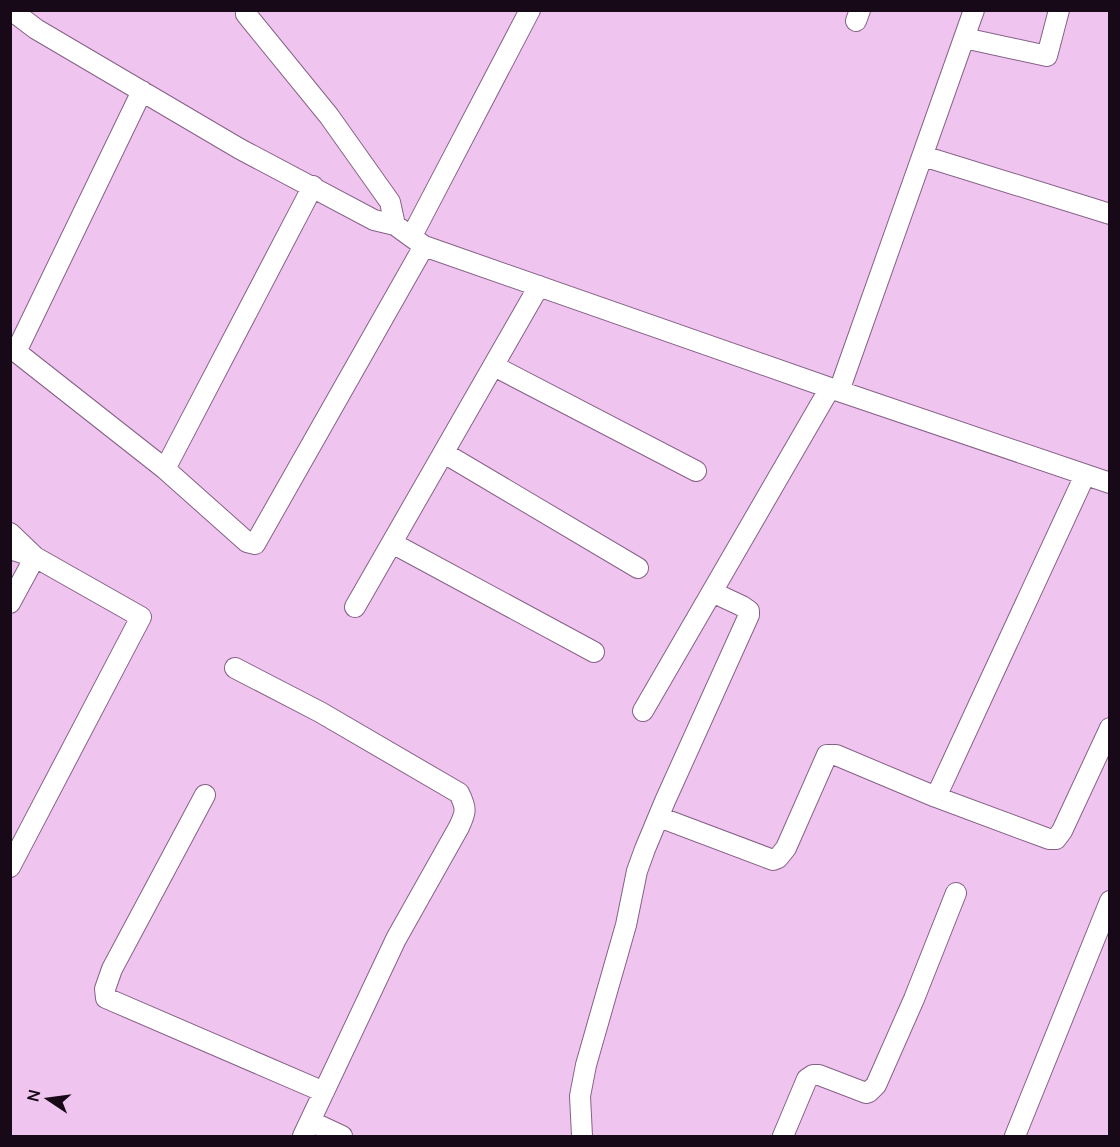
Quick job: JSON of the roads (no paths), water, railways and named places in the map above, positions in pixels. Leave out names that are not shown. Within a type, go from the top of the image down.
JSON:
[{"type":"street","points":[[11,10],[36,29],[240,148],[375,220],[410,236],[539,286],[1110,483]]},
{"type":"street","points":[[142,91],[13,349],[165,468],[247,542],[255,544],[410,236],[530,10]]},
{"type":"street","points":[[643,711],[835,389],[923,156],[974,10]]},
{"type":"street","points":[[964,38],[1047,56],[1059,10]]},
{"type":"street","points":[[246,12],[329,116],[384,192],[410,236]]},
{"type":"street","points":[[923,156],[1110,214]]},
{"type":"street","points":[[165,468],[313,186]]},
{"type":"street","points":[[355,606],[539,286]]},
{"type":"street","points":[[494,366],[696,471]]},
{"type":"street","points":[[444,453],[638,568]]},
{"type":"street","points":[[936,797],[1085,475]]},
{"type":"street","points":[[10,533],[35,556],[141,616],[10,867]]},
{"type":"street","points":[[392,543],[594,652]]},
{"type":"street","points":[[10,549],[35,556]]},
{"type":"street","points":[[10,603],[35,556]]},
{"type":"street","points":[[582,1137],[580,1096],[586,1065],[645,849],[749,615],[742,606],[712,592]]},
{"type":"street","points":[[235,668],[320,712],[459,793],[465,804],[465,813],[459,827],[396,939],[306,1129],[342,1137]]},
{"type":"street","points":[[659,817],[773,860],[778,858],[786,848],[827,755],[836,755],[936,797],[1049,839],[1056,839],[1062,831],[1110,728]]},
{"type":"street","points":[[205,795],[112,969],[105,989],[106,998],[324,1092]]},
{"type":"street","points":[[783,1137],[807,1079],[813,1075],[819,1075],[866,1094],[876,1085],[914,999],[956,893]]},
{"type":"street","points":[[1016,1137],[1110,901]]}]
